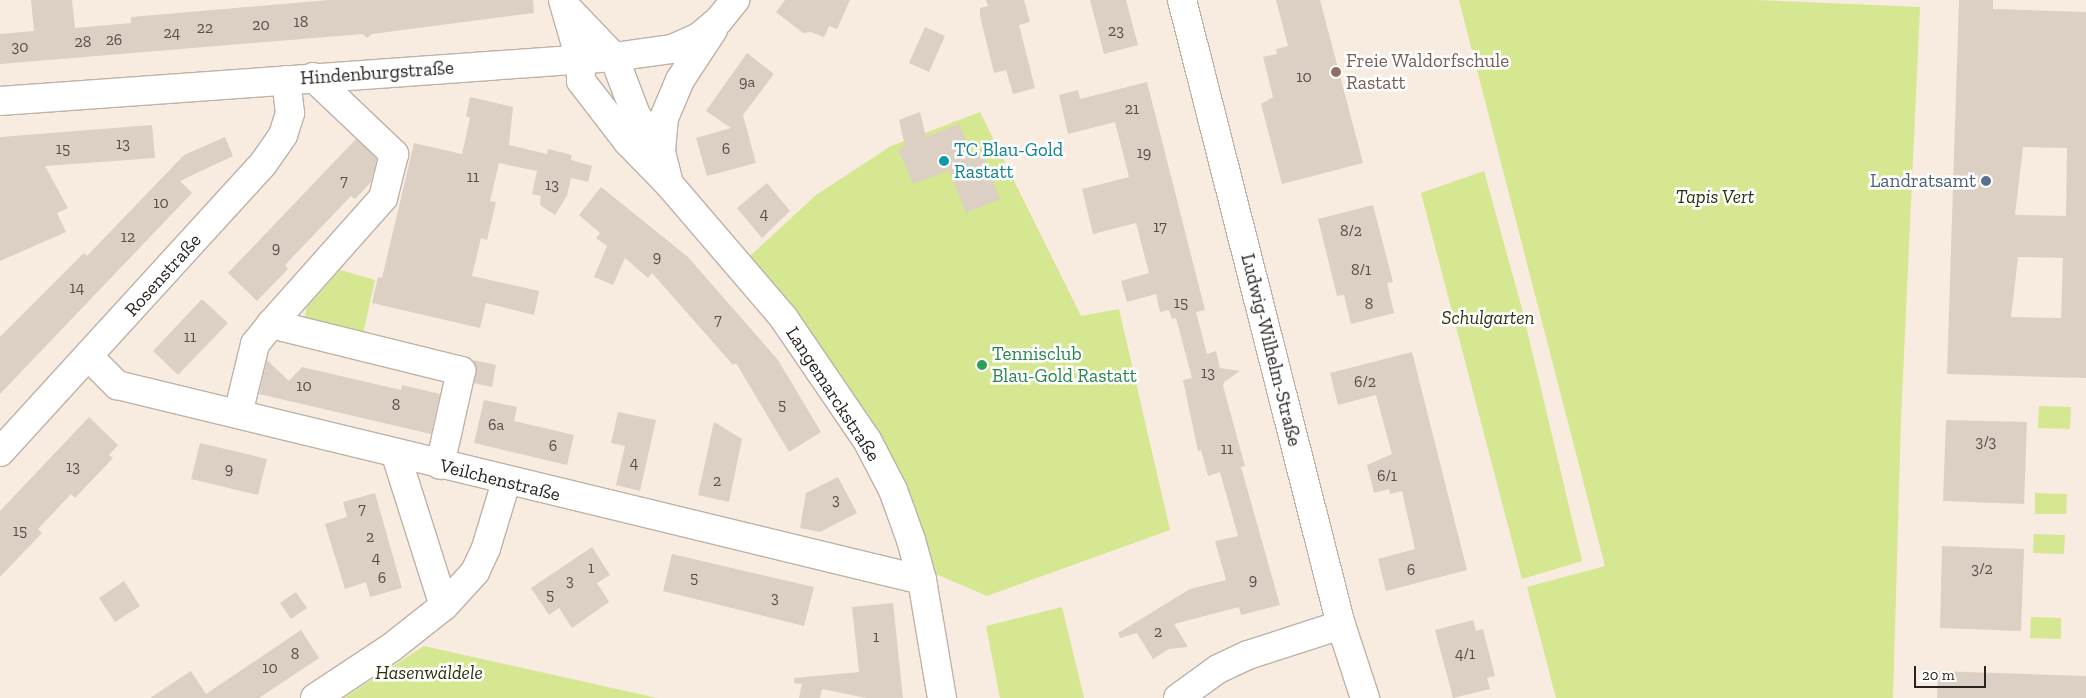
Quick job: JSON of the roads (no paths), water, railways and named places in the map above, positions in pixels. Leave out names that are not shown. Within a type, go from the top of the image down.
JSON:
[{"type":"street","name":"Ludwig-Wilhelm-Straße","points":[[1182,0],[1341,625],[1365,698]]},
{"type":"street","points":[[564,3],[614,57]]},
{"type":"street","name":"Langemarckstraße","points":[[564,3],[580,59],[581,81],[596,102],[783,317],[830,382],[867,440],[892,490],[922,580],[942,698]]},
{"type":"street","name":"Hindenburgstraße","points":[[0,101],[313,77],[614,57],[672,49],[699,37],[727,10]]},
{"type":"street","name":"Langemarckstraße","points":[[660,151],[664,118],[680,80],[727,10]]},
{"type":"street","name":"Langemarckstraße","points":[[614,57],[636,115],[660,151],[669,184]]},
{"type":"street","points":[[238,414],[255,344],[270,324],[383,198],[394,154],[313,77]]},
{"type":"street","name":"Rosenstraße","points":[[0,452],[89,357],[263,164],[283,135],[290,114],[286,80]]},
{"type":"street","points":[[270,324],[461,371],[440,465]]},
{"type":"street","name":"Veilchenstraße","points":[[89,357],[117,385],[506,482],[922,580]]},
{"type":"street","points":[[396,455],[444,606]]},
{"type":"street","points":[[315,698],[392,647],[444,606],[475,572],[486,548],[506,482]]},
{"type":"street","points":[[1178,698],[1218,669],[1248,655],[1341,625]]},
{"type":"place","name":"Freie Waldorfschule Rastatt","points":[[1336,72]]},
{"type":"place","name":"TC Blau-Gold Rastatt","points":[[944,161]]},
{"type":"place","name":"Landratsamt","points":[[1986,181]]},
{"type":"place","name":"Tennisclub Blau-Gold Rastatt","points":[[982,365]]},
{"type":"park label","name":"Tapis Vert","points":[[1715,197]]},
{"type":"park label","name":"Schulgarten","points":[[1488,318]]},
{"type":"park label","name":"Hasenwäldele","points":[[429,673]]}]
